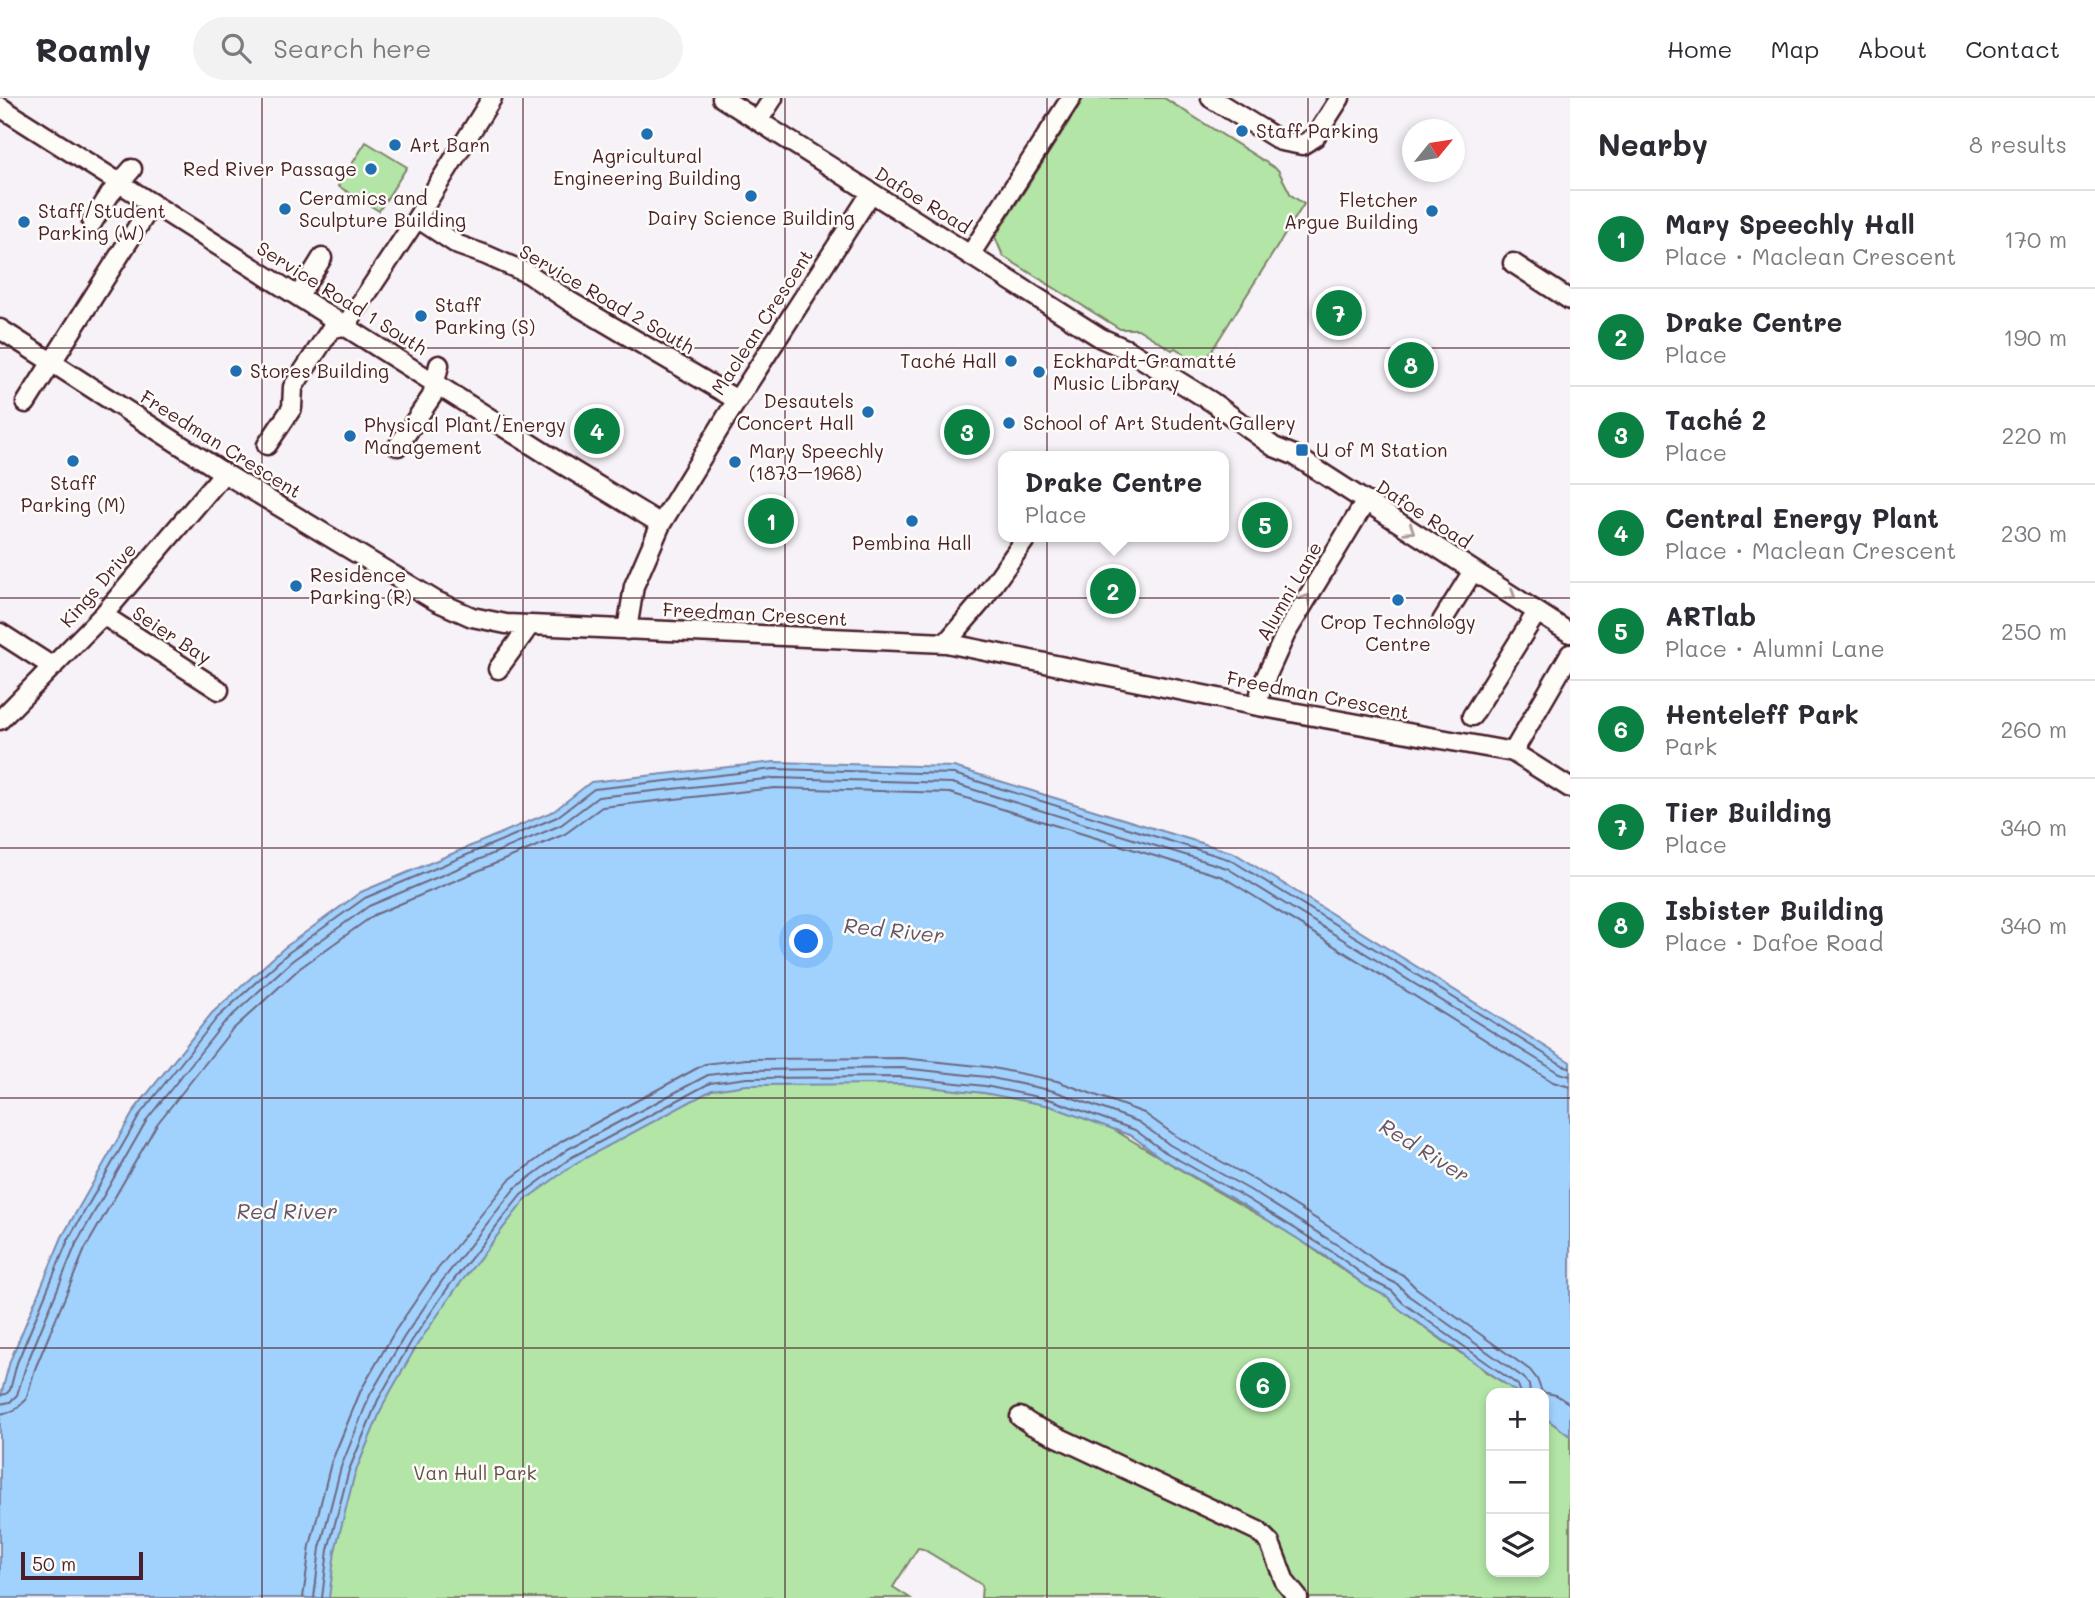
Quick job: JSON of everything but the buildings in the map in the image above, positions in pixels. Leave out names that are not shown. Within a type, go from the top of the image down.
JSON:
[{"type":"street","points":[[267,445],[292,408],[293,387],[331,329],[346,325],[492,98]]},
{"type":"street","name":"Dafoe Road","points":[[722,98],[1101,338],[1108,348],[1239,431],[1253,433],[1274,447],[1294,455],[1570,634]]},
{"type":"street","points":[[758,121],[774,98]]},
{"type":"street","points":[[970,255],[1071,98]]},
{"type":"street","points":[[1211,98],[1280,141],[1302,145],[1319,132],[1340,98]]},
{"type":"street","name":"Service Road 1 South","points":[[0,107],[35,139],[86,151],[126,176],[156,206],[205,225],[299,295],[346,325],[395,346],[437,374],[520,443],[600,494],[661,524]]},
{"type":"street","points":[[92,223],[110,194],[126,176]]},
{"type":"street","name":"Maclean Crescent","points":[[627,630],[634,586],[661,524],[871,192]]},
{"type":"street","points":[[26,403],[156,206],[170,193]]},
{"type":"street","name":"Service Road 2 South","points":[[417,218],[458,245],[486,254],[528,274],[737,400]]},
{"type":"street","points":[[299,295],[322,258]]},
{"type":"street","points":[[1513,263],[1570,300]]},
{"type":"street","name":"Freedman Crescent","points":[[0,329],[224,473],[436,601],[472,617],[506,624],[946,643],[1258,706],[1513,752],[1570,788]]},
{"type":"street","points":[[398,446],[432,396],[437,374]]},
{"type":"street","name":"Kings Drive","points":[[0,720],[103,615],[160,536],[224,473]]},
{"type":"street","name":"Alumni Lane","points":[[1258,706],[1261,688],[1286,633],[1366,501]]},
{"type":"street","points":[[946,643],[981,602],[1023,542]]},
{"type":"street","points":[[1441,621],[1473,571]]},
{"type":"street","points":[[1472,716],[1537,612]]},
{"type":"street","name":"Seier Bay","points":[[103,615],[219,690]]},
{"type":"street","points":[[498,669],[530,625]]},
{"type":"street","points":[[0,633],[53,667]]},
{"type":"street","points":[[1513,752],[1570,654]]},
{"type":"street","points":[[1020,1417],[1258,1531],[1270,1543],[1285,1582],[1298,1598]]},
{"type":"green space","points":[[1084,98],[1164,98],[1278,170],[1291,195],[1304,204],[1209,355],[1196,361],[1138,329],[1120,329],[1003,256],[995,237]]},
{"type":"green space","points":[[366,142],[407,167],[379,211],[338,186]]},
{"type":"green space","name":"Van Hull Park","points":[[808,1069],[1073,1105],[1292,1234],[1366,1286],[1388,1297],[1398,1308],[1512,1388],[1486,1388],[1486,1577],[1549,1577],[1549,1421],[1570,1436],[1570,1598],[981,1598],[982,1585],[918,1548],[893,1587],[910,1598],[316,1598],[349,1453],[478,1219],[682,1088]]},
{"type":"water","name":"Red River","points":[[774,762],[954,767],[1234,853],[1570,1062],[1570,1436],[1549,1421],[1549,1388],[1511,1388],[1398,1308],[1388,1297],[1366,1286],[1330,1259],[1242,1204],[1161,1158],[1132,1136],[1050,1106],[984,1093],[901,1084],[747,1085],[712,1090],[576,1163],[525,1200],[455,1290],[417,1345],[384,1403],[355,1473],[335,1551],[329,1598],[0,1598],[0,1399],[10,1361],[62,1237],[135,1109],[212,1013],[284,948],[361,892],[554,811],[591,782]]},
{"type":"place","name":"Staff Parking","points":[[1242,131]]},
{"type":"place","name":"Agricultural Engineering Building","points":[[647,134]]},
{"type":"place","name":"Art Barn","points":[[395,145]]},
{"type":"place","name":"Red River Passage","points":[[371,169]]},
{"type":"place","name":"Dairy Science Building","points":[[751,196]]},
{"type":"place","name":"Ceramics and Sculpture Building","points":[[285,209]]},
{"type":"place","name":"Fletcher Argue Building","points":[[1432,211]]},
{"type":"place","name":"Staff/Student Parking (W)","points":[[24,222]]},
{"type":"place","name":"Tier Building","points":[[1339,313]]},
{"type":"place","name":"Staff Parking (S)","points":[[421,316]]},
{"type":"place","name":"Taché Hall","points":[[1011,361]]},
{"type":"place","name":"Isbister Building","points":[[1411,365]]},
{"type":"place","name":"Stores Building","points":[[236,371]]},
{"type":"place","name":"Eckhardt-Gramatté Music Library","points":[[1039,372]]},
{"type":"place","name":"Desautels Concert Hall","points":[[868,412]]},
{"type":"place","name":"School of Art Student Gallery","points":[[1009,423]]},
{"type":"place","name":"Central Energy Plant","points":[[597,431]]},
{"type":"place","name":"Taché 2","points":[[967,432]]},
{"type":"place","name":"Physical Plant/Energy Management","points":[[350,436]]},
{"type":"place","name":"U of M Station","points":[[1302,450]]},
{"type":"place","name":"Staff Parking (M)","points":[[73,461]]},
{"type":"place","name":"Mary Speechly (1873–1968)","points":[[735,462]]},
{"type":"place","name":"Mary Speechly Hall","points":[[771,521]]},
{"type":"place","name":"Pembina Hall","points":[[912,521]]},
{"type":"place","name":"ARTlab","points":[[1265,525]]},
{"type":"place","name":"Residence Parking (R)","points":[[296,586]]},
{"type":"place","name":"Drake Centre","points":[[1113,591]]},
{"type":"place","name":"Crop Technology Centre","points":[[1398,600]]},
{"type":"place","name":"Henteleff Park","points":[[1263,1385]]}]
